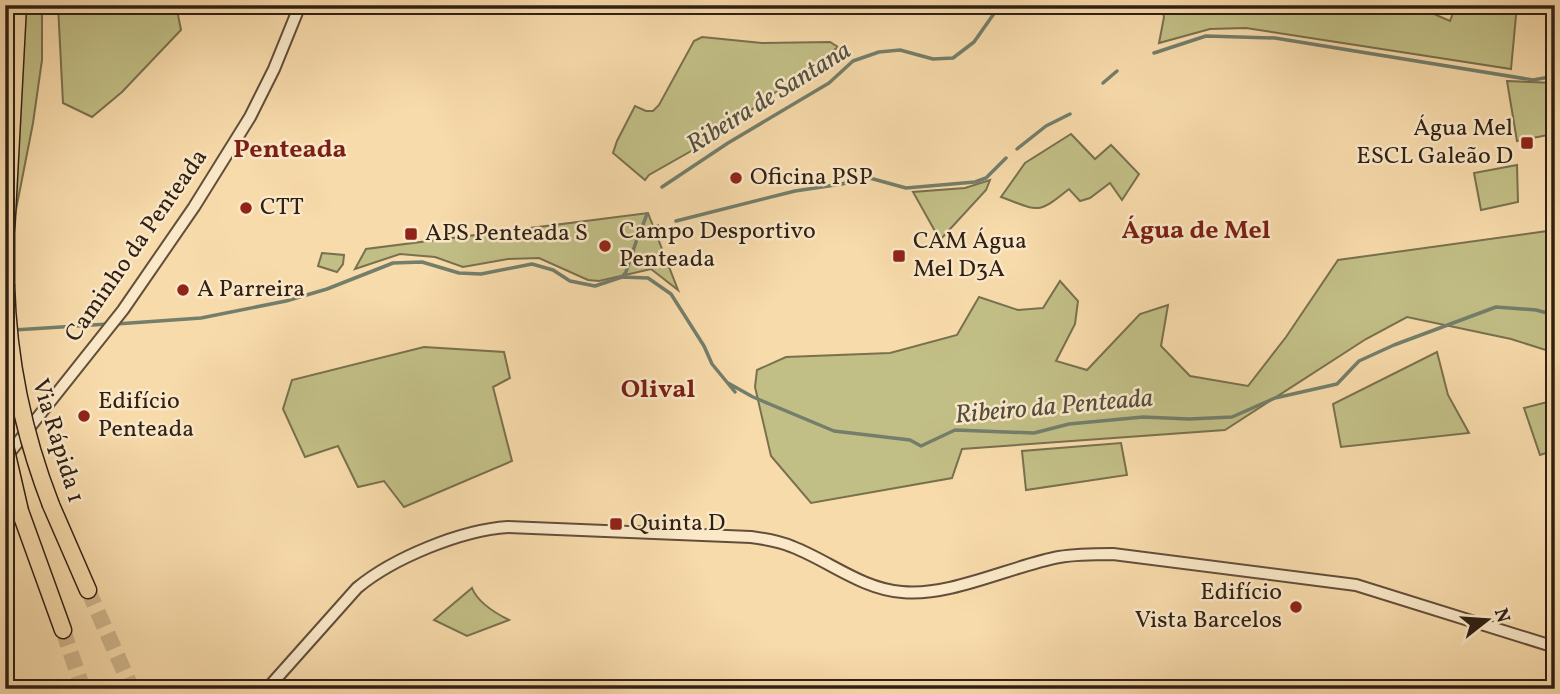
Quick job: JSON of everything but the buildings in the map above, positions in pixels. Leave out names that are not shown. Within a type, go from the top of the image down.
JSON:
[{"type":"highway","name":"Via Rápida 1","points":[[18,5],[7,220],[6,285],[10,346],[32,452],[51,505],[88,590]]},
{"type":"highway","name":"Via Rápida 1","points":[[5,446],[20,511],[63,629]]},
{"type":"street","name":"Caminho da Penteada","points":[[5,458],[123,310],[194,207],[247,123],[274,69],[300,5]]},
{"type":"street","points":[[267,689],[357,588],[371,576],[405,558],[465,534],[508,527],[774,540],[860,580],[902,593],[946,588],[1058,557],[1113,554],[1356,585],[1555,647]]},
{"type":"shaded area","points":[[25,5],[42,5],[42,60],[15,215]]},
{"type":"shaded area","points":[[58,5],[176,5],[181,30],[122,92],[92,117],[63,103]]},
{"type":"shaded area","points":[[1161,5],[1423,5],[1422,9],[1450,21],[1456,5],[1517,5],[1511,69],[1246,28],[1210,29],[1159,43],[1164,17]]},
{"type":"shaded area","points":[[702,37],[762,43],[830,42],[838,47],[707,142],[649,175],[645,180],[613,153],[617,141],[635,106],[653,111],[659,105],[694,41]]},
{"type":"shaded area","points":[[1507,81],[1555,83],[1555,119],[1548,120],[1548,135],[1517,141]]},
{"type":"shaded area","points":[[1071,134],[1095,159],[1111,145],[1139,174],[1122,200],[1110,183],[1090,198],[1080,201],[1069,189],[1050,203],[1037,208],[1001,197],[1025,163]]},
{"type":"shaded area","points":[[1517,165],[1518,202],[1481,210],[1474,173]]},
{"type":"shaded area","points":[[990,180],[986,190],[940,240],[913,192],[965,188]]},
{"type":"shaded area","points":[[648,213],[678,290],[651,269],[599,281],[588,280],[539,258],[508,259],[463,267],[435,257],[400,254],[355,269],[366,249]]},
{"type":"shaded area","points":[[1555,230],[1555,353],[1511,339],[1407,317],[1366,339],[1225,430],[962,449],[952,478],[811,503],[771,456],[755,387],[757,370],[786,357],[890,353],[957,335],[979,297],[1018,310],[1043,308],[1060,281],[1078,301],[1075,324],[1056,361],[1087,370],[1140,314],[1168,305],[1161,346],[1190,376],[1248,386],[1286,337],[1338,260]]},
{"type":"shaded area","points":[[322,253],[344,255],[343,264],[337,272],[318,266]]},
{"type":"shaded area","points":[[424,347],[504,352],[510,378],[493,387],[512,461],[404,507],[384,481],[358,487],[338,446],[305,457],[283,409],[292,380]]},
{"type":"shaded area","points":[[1437,352],[1448,395],[1469,433],[1341,447],[1333,404]]},
{"type":"shaded area","points":[[1555,400],[1555,450],[1540,455],[1524,408]]},
{"type":"shaded area","points":[[1121,443],[1127,475],[1026,490],[1022,451]]},
{"type":"shaded area","points":[[472,588],[483,603],[509,620],[467,636],[434,620]]},
{"type":"waterway","name":"Ribeira de Santana","points":[[662,187],[728,143],[829,83],[853,61],[879,52],[900,50],[933,59],[953,58],[974,42],[1000,5]]},
{"type":"waterway","name":"Ribeiro da Penteada","points":[[1154,53],[1206,36],[1275,38],[1533,80],[1555,76]]},
{"type":"waterway","name":"Ribeiro da Penteada","points":[[1103,83],[1117,71]]},
{"type":"waterway","name":"Ribeiro da Penteada","points":[[1017,149],[1046,126],[1070,114]]},
{"type":"waterway","name":"Ribeiro da Penteada","points":[[676,221],[795,191],[842,184],[866,177],[906,188],[975,182],[986,178],[1006,158]]},
{"type":"waterway","name":"Ribeira de Santana","points":[[638,238],[647,214]]},
{"type":"waterway","name":"Ribeiro da Penteada","points":[[622,277],[637,239],[658,226]]},
{"type":"waterway","name":"Ribeiro da Penteada","points":[[116,324],[201,318],[286,301],[327,289],[393,263],[422,262],[459,273],[481,274],[532,264],[553,270],[570,281],[595,286],[622,277],[648,278],[671,294],[704,346],[712,364],[735,392],[728,383],[753,397],[834,431],[910,440],[921,446],[955,430],[1034,433],[1069,424],[1143,417],[1232,417],[1275,398],[1337,384],[1359,361],[1496,307],[1536,310],[1555,315]]},
{"type":"waterway","name":"Ribeiro da Penteada","points":[[14,330],[108,324]]},
{"type":"tunnel","points":[[88,590],[132,689]]},
{"type":"tunnel","points":[[63,630],[83,689]]},
{"type":"place","name":"Água Mel ESCL Galeão D","points":[[1527,143]]},
{"type":"place","name":"Oficina PSP","points":[[736,178]]},
{"type":"place","name":"CTT","points":[[246,208]]},
{"type":"place","name":"APS Penteada S","points":[[411,234]]},
{"type":"place","name":"Campo Desportivo Penteada","points":[[605,246]]},
{"type":"place","name":"CAM Água Mel D3A","points":[[899,256]]},
{"type":"place","name":"A Parreira","points":[[183,290]]},
{"type":"place","name":"Edifício Penteada","points":[[84,416]]},
{"type":"place","name":"Quinta D","points":[[616,524]]},
{"type":"place","name":"Edifício Vista Barcelos","points":[[1296,607]]},
{"type":"district","name":"Penteada","points":[[290,150]]},
{"type":"district","name":"Água de Mel","points":[[1196,231]]},
{"type":"district","name":"Olival","points":[[658,390]]}]
